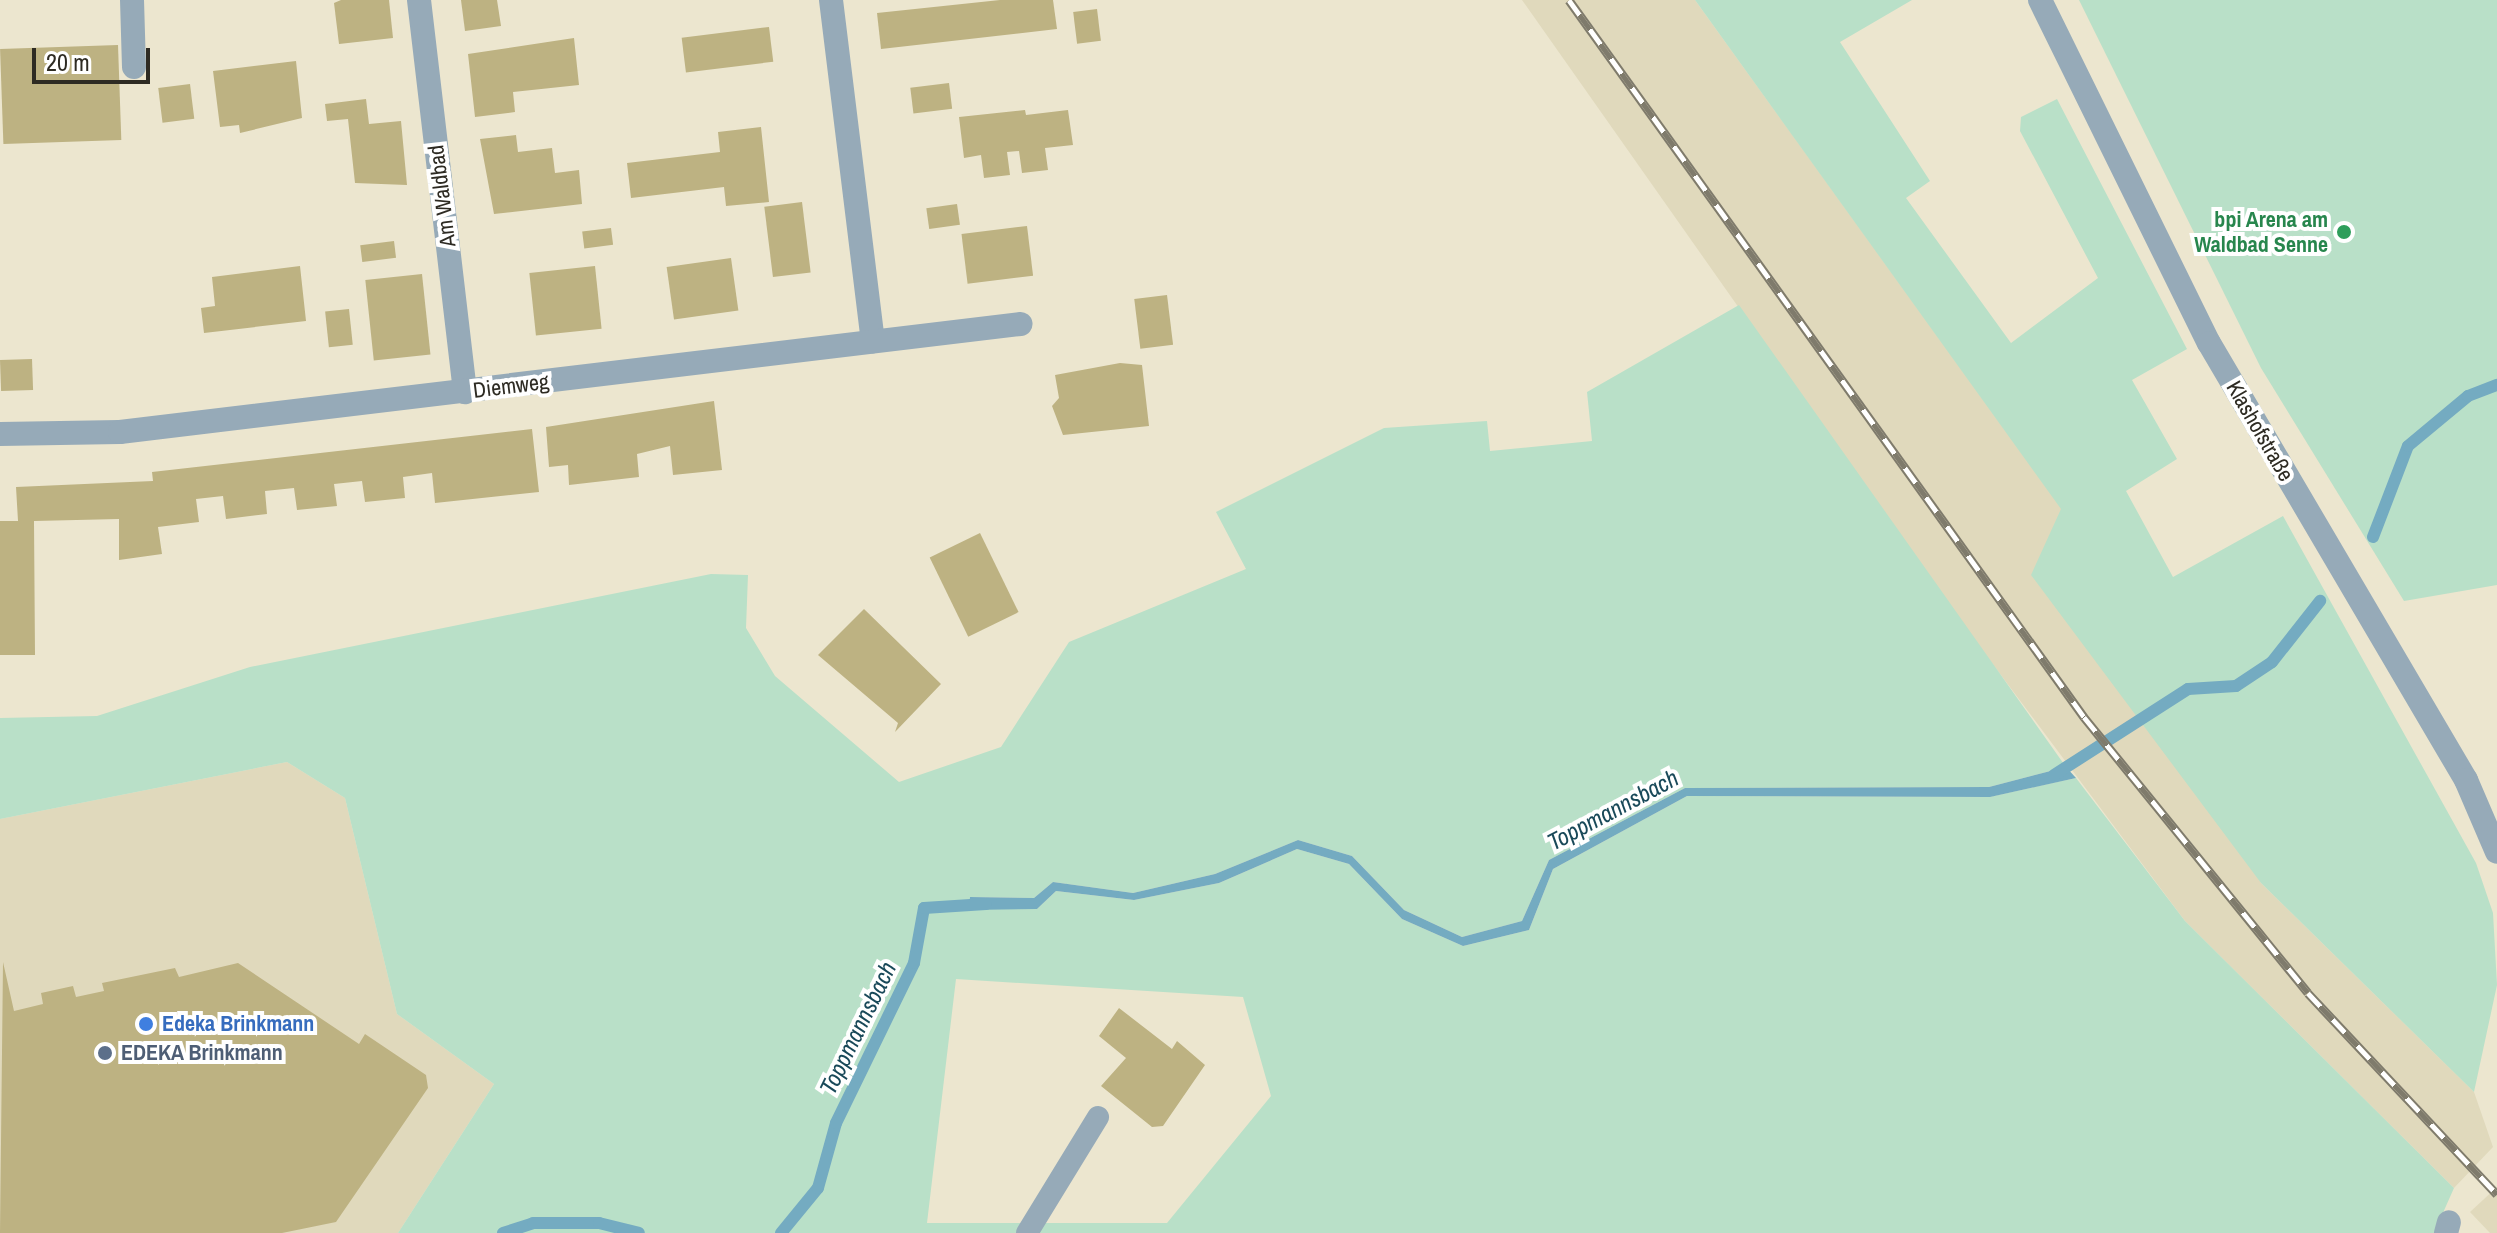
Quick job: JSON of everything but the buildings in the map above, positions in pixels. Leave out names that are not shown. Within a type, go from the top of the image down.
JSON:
[{"type":"street","points":[[132,0],[134,67]]},
{"type":"street","name":"Am Waldbad","points":[[419,0],[465,392]]},
{"type":"street","points":[[831,0],[873,341]]},
{"type":"street","name":"Klashofstraße","points":[[2040,0],[2209,343],[2466,780],[2497,852]]},
{"type":"street","name":"Diemweg","points":[[0,434],[120,432],[1021,324]]},
{"type":"lane","points":[[1027,1233],[1098,1117]]},
{"type":"shaded area","points":[[1522,0],[1695,0],[2062,509],[2261,883],[2474,1092],[2493,1147],[2454,1188],[2185,921],[1944,599]]},
{"type":"shaded area","points":[[287,762],[345,798],[397,1014],[494,1084],[398,1233],[0,1233],[0,819]]},
{"type":"shaded area","points":[[2497,1187],[2497,1233],[2490,1233],[2470,1212]]},
{"type":"green space","points":[[1695,0],[1912,0],[1840,42],[1930,181],[1906,198],[2011,343],[2098,278],[2020,131],[2021,117],[2057,99],[2187,349],[2132,380],[2177,459],[2126,491],[2173,577],[2283,516],[2476,863],[2493,913],[2497,985],[2474,1092],[2261,883],[2031,575],[2061,509]]},
{"type":"green space","name":"bpi Arena am Waldbad Senne","points":[[2079,0],[2497,0],[2497,585],[2404,601],[2261,368]]},
{"type":"green space","points":[[1739,305],[2066,767],[1989,787],[1685,788],[1549,860],[1522,921],[1462,937],[1404,910],[1352,856],[1298,840],[1215,874],[1133,893],[1053,882],[1034,898],[971,897],[969,909],[1037,909],[1056,891],[1134,900],[1219,883],[1297,849],[1349,864],[1402,919],[1463,946],[1529,930],[1553,869],[1687,796],[1989,797],[2076,778],[2185,921],[2454,1188],[2434,1233],[398,1233],[494,1084],[397,1014],[345,798],[287,762],[0,819],[0,718],[97,716],[250,667],[711,574],[748,575],[746,628],[775,676],[899,782],[1001,747],[1069,642],[1246,569],[1216,512],[1384,428],[1487,421],[1490,451],[1592,441],[1587,392]],"holes":[[[956,979],[1243,997],[1271,1096],[1167,1223],[927,1223]]]},
{"type":"water","points":[[2066,767],[2076,778],[1990,797],[1687,796],[1553,869],[1529,930],[1463,946],[1402,919],[1349,864],[1297,849],[1219,883],[1134,900],[1056,891],[1037,909],[969,910],[970,897],[1034,898],[1053,882],[1133,893],[1215,874],[1298,840],[1352,856],[1404,910],[1462,937],[1522,921],[1549,860],[1685,788],[1989,787]]},
{"type":"waterway","name":"Toppmannsbach","points":[[2373,537],[2408,446],[2468,396],[2497,385]]},
{"type":"waterway","name":"Toppmannsbach","points":[[2054,775],[2188,689],[2236,686],[2272,662],[2320,601]]},
{"type":"waterway","name":"Toppmannsbach","points":[[781,1233],[818,1188],[836,1123],[914,963],[924,908],[986,904]]},
{"type":"waterway","name":"Toppmannsbach","points":[[503,1233],[533,1223],[599,1223],[639,1233]]},
{"type":"railway","points":[[1569,0],[2084,717],[2308,993],[2497,1194]]},
{"type":"place","name":"bpi Arena am Waldbad Senne","points":[[2344,232]]},
{"type":"place","name":"Edeka Brinkmann","points":[[146,1024]]},
{"type":"place","name":"EDEKA Brinkmann","points":[[105,1053]]}]
